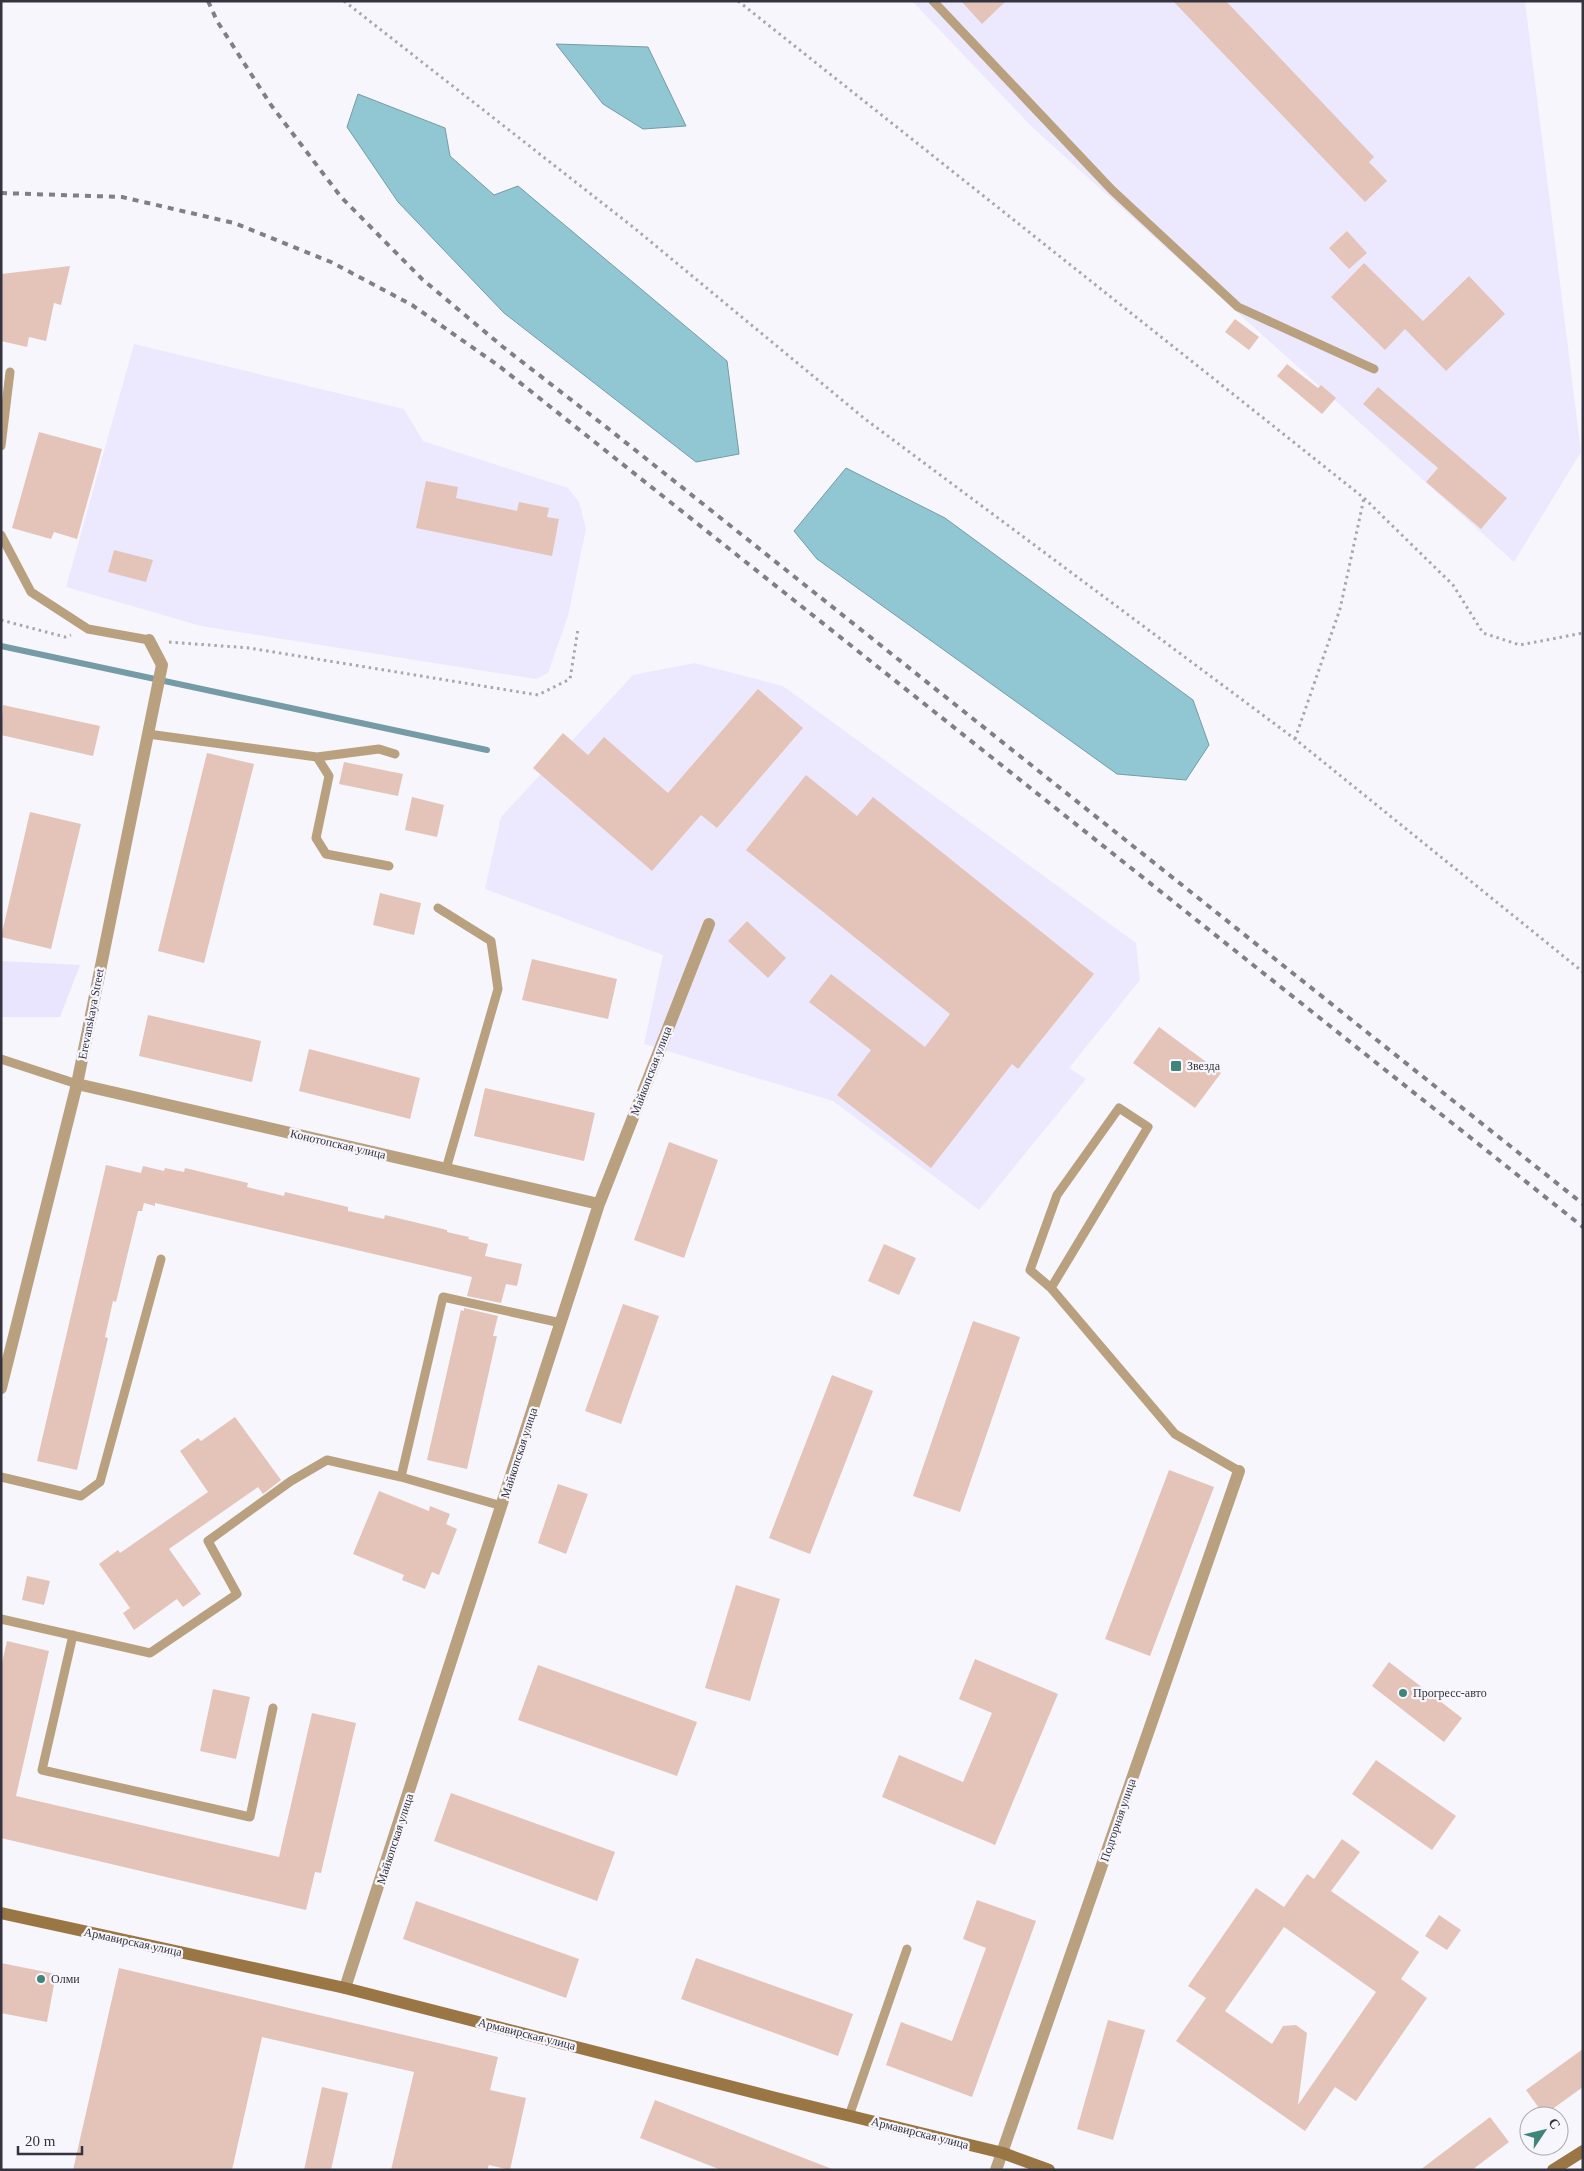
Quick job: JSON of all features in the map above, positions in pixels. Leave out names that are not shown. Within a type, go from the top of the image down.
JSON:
[{"type":"main road","name":"Армавирская улица","points":[[1,1913],[345,1988],[849,2116],[1003,2153],[1049,2170]]},
{"type":"main road","points":[[1553,2170],[1583,2151]]},
{"type":"street","name":"Erevanskaya Street","points":[[1,1388],[77,1084],[162,665],[149,640]]},
{"type":"street","name":"Майкопская улица","points":[[345,1988],[599,1204],[709,924]]},
{"type":"street","name":"Конотопская улица","points":[[77,1084],[599,1204]]},
{"type":"street","name":"Подгорная улица","points":[[996,2170],[1239,1470]]},
{"type":"lane","points":[[933,1],[1112,190],[1238,306],[1374,369]]},
{"type":"lane","points":[[1,446],[10,372]]},
{"type":"lane","points":[[1,535],[30,592],[88,629],[149,640]]},
{"type":"lane","points":[[148,734],[318,757],[379,750],[395,754]]},
{"type":"lane","points":[[318,757],[329,776],[316,838],[326,854],[389,866]]},
{"type":"lane","points":[[438,908],[491,941],[498,989],[446,1169]]},
{"type":"lane","points":[[1,1058],[77,1084]]},
{"type":"lane","points":[[1051,1288],[1148,1127],[1120,1108],[1057,1194],[1030,1270],[1051,1288],[1175,1434],[1239,1470]]},
{"type":"lane","points":[[1,1477],[81,1496],[100,1482],[161,1259]]},
{"type":"lane","points":[[401,1477],[443,1297],[560,1323]]},
{"type":"lane","points":[[1,1619],[150,1653],[237,1594],[208,1541],[291,1481],[327,1460],[401,1477],[502,1506]]},
{"type":"lane","points":[[72,1635],[42,1770],[250,1817],[273,1708]]},
{"type":"lane","points":[[849,2116],[907,1949]]},
{"type":"path","points":[[344,1],[633,226],[865,419],[1295,739],[1583,972]]},
{"type":"path","points":[[738,1],[1364,498],[1453,585],[1483,633],[1520,645],[1583,633]]},
{"type":"path","points":[[1295,739],[1340,609],[1364,498]]},
{"type":"path","points":[[1,620],[65,637],[88,629]]},
{"type":"path","points":[[149,640],[249,648],[538,696],[570,678],[578,629]]},
{"type":"shaded area","points":[[912,1],[1525,1],[1581,452],[1514,562],[1033,128]]},
{"type":"shaded area","points":[[134,344],[404,409],[423,441],[568,488],[579,502],[586,529],[568,616],[548,673],[536,679],[201,626],[66,587]]},
{"type":"shaded area","points":[[694,663],[783,686],[1136,943],[1140,980],[1069,1068],[1086,1079],[979,1210],[833,1101],[644,1044],[663,955],[485,889],[501,817],[633,675]]},
{"type":"shaded area","points":[[1,961],[80,965],[60,1017],[1,1017]]},
{"type":"water","points":[[556,44],[648,47],[686,126],[643,129],[603,104]]},
{"type":"water","points":[[358,94],[445,128],[450,156],[494,195],[518,186],[727,361],[739,454],[696,462],[504,313],[398,202],[347,127]]},
{"type":"water","points":[[846,468],[945,518],[1193,700],[1209,745],[1186,780],[1117,774],[817,559],[794,531]]},
{"type":"building","points":[[961,1],[1006,1],[982,24]]},
{"type":"building","points":[[1173,1],[1226,1],[1374,157],[1369,162],[1387,181],[1365,202]]},
{"type":"building","points":[[1347,231],[1367,253],[1349,269],[1329,248]]},
{"type":"building","points":[[1364,263],[1423,321],[1469,276],[1505,314],[1446,371],[1405,329],[1385,350],[1331,297]]},
{"type":"building","points":[[70,266],[61,305],[54,303],[46,341],[29,337],[27,347],[1,341],[1,274]]},
{"type":"building","points":[[1235,319],[1259,337],[1249,350],[1225,332]]},
{"type":"building","points":[[1287,364],[1318,388],[1321,385],[1336,398],[1322,414],[1277,376]]},
{"type":"building","points":[[1378,387],[1507,498],[1481,529],[1426,482],[1438,468],[1363,404]]},
{"type":"building","points":[[39,432],[102,449],[77,539],[54,532],[51,539],[12,528]]},
{"type":"building","points":[[426,481],[458,487],[456,498],[517,511],[519,502],[549,508],[547,517],[559,519],[552,556],[416,528]]},
{"type":"building","points":[[114,550],[153,560],[146,582],[108,572]]},
{"type":"building","points":[[758,689],[803,728],[717,828],[701,815],[652,871],[533,768],[563,733],[588,755],[604,737],[668,793]]},
{"type":"building","points":[[3,705],[100,726],[93,756],[1,735]]},
{"type":"building","points":[[207,753],[254,764],[204,963],[158,951]]},
{"type":"building","points":[[344,762],[403,774],[398,796],[339,784]]},
{"type":"building","points":[[806,775],[857,816],[873,797],[1094,974],[1018,1069],[1012,1064],[931,1168],[837,1095],[871,1050],[809,1002],[831,974],[925,1047],[950,1014],[746,850]]},
{"type":"building","points":[[412,797],[444,805],[437,837],[405,830]]},
{"type":"building","points":[[30,812],[81,824],[51,949],[1,937]]},
{"type":"building","points":[[380,893],[421,903],[414,935],[373,925]]},
{"type":"building","points":[[747,921],[786,958],[768,978],[728,941]]},
{"type":"building","points":[[532,959],[617,979],[608,1019],[522,1000]]},
{"type":"building","points":[[148,1015],[261,1041],[252,1082],[139,1056]]},
{"type":"building","points":[[1159,1027],[1221,1073],[1195,1108],[1133,1063]]},
{"type":"building","points":[[309,1049],[420,1078],[410,1119],[299,1091]]},
{"type":"building","points":[[485,1088],[595,1113],[584,1161],[474,1136]]},
{"type":"building","points":[[669,1142],[718,1160],[684,1258],[634,1240]]},
{"type":"building","points":[[106,1165],[141,1173],[143,1166],[164,1171],[165,1168],[184,1172],[185,1168],[248,1183],[247,1187],[284,1196],[285,1192],[348,1207],[348,1211],[384,1219],[385,1215],[447,1230],[447,1232],[488,1244],[485,1256],[522,1264],[517,1286],[506,1284],[501,1303],[467,1296],[472,1277],[155,1203],[155,1206],[144,1203],[142,1211],[138,1211],[116,1302],[113,1301],[105,1337],[108,1338],[77,1470],[37,1461]]},
{"type":"building","points":[[884,1244],[916,1258],[899,1295],[868,1281]]},
{"type":"building","points":[[623,1304],[659,1316],[621,1424],[585,1411]]},
{"type":"building","points":[[464,1308],[498,1316],[493,1336],[497,1336],[467,1469],[427,1460],[461,1310],[464,1311]]},
{"type":"building","points":[[973,1321],[1020,1337],[960,1512],[913,1496]]},
{"type":"building","points":[[832,1375],[873,1391],[810,1554],[769,1538]]},
{"type":"building","points":[[235,1417],[281,1480],[263,1494],[258,1487],[169,1549],[201,1594],[183,1607],[177,1599],[134,1630],[123,1613],[130,1608],[99,1564],[118,1550],[120,1553],[208,1492],[180,1451],[198,1438],[201,1441]]},
{"type":"building","points":[[1169,1470],[1214,1487],[1150,1656],[1105,1639]]},
{"type":"building","points":[[558,1484],[588,1494],[566,1554],[538,1543]]},
{"type":"building","points":[[379,1491],[429,1511],[430,1506],[450,1514],[446,1524],[457,1529],[439,1575],[432,1572],[425,1589],[402,1580],[404,1575],[353,1554]]},
{"type":"building","points":[[27,1576],[50,1581],[44,1605],[22,1600]]},
{"type":"building","points":[[736,1585],[780,1599],[750,1701],[705,1688]]},
{"type":"building","points":[[7,1641],[49,1651],[16,1796],[279,1857],[312,1713],[356,1723],[321,1873],[315,1872],[306,1910],[1,1838],[1,1667]]},
{"type":"building","points":[[975,1659],[1058,1694],[995,1845],[882,1797],[899,1755],[963,1782],[992,1713],[959,1699]]},
{"type":"building","points":[[1389,1662],[1462,1718],[1444,1742],[1372,1686]]},
{"type":"building","points":[[538,1665],[697,1722],[677,1776],[518,1720]]},
{"type":"building","points":[[213,1689],[250,1697],[236,1759],[200,1751]]},
{"type":"building","points":[[1376,1760],[1456,1816],[1432,1850],[1352,1794]]},
{"type":"building","points":[[451,1793],[615,1852],[597,1901],[434,1841]]},
{"type":"building","points":[[1342,1839],[1360,1852],[1331,1891],[1419,1952],[1401,1979],[1427,1998],[1356,2101],[1335,2087],[1305,2131],[1176,2041],[1206,1998],[1188,1986],[1256,1888],[1284,1907],[1307,1874],[1314,1879]],"holes":[[[1284,1927],[1376,1992],[1298,2105],[1307,2033],[1296,2025],[1283,2026],[1272,2044],[1225,2011]]]},
{"type":"building","points":[[977,1900],[1036,1921],[972,2097],[886,2065],[901,2022],[952,2041],[986,1948],[963,1939]]},
{"type":"building","points":[[416,1901],[579,1959],[566,1998],[403,1939]]},
{"type":"building","points":[[1439,1915],[1461,1930],[1447,1950],[1425,1936]]},
{"type":"building","points":[[696,1958],[853,2014],[838,2056],[681,1999]]},
{"type":"building","points":[[1,1963],[56,1974],[47,2022],[1,2013]]},
{"type":"building","points":[[119,1968],[498,2057],[490,2090],[526,2098],[510,2170],[489,2165],[487,2170],[391,2170],[414,2072],[262,2037],[232,2170],[73,2170]]},
{"type":"building","points":[[1108,2020],[1145,2030],[1113,2140],[1077,2129]]},
{"type":"building","points":[[1583,2049],[1583,2087],[1557,2106],[1538,2106],[1526,2090]]},
{"type":"building","points":[[322,2087],[348,2093],[331,2170],[304,2170]]},
{"type":"building","points":[[655,2100],[832,2170],[721,2170],[640,2138]]},
{"type":"building","points":[[1490,2117],[1509,2142],[1472,2170],[1420,2170]]},
{"type":"waterway","points":[[1,646],[487,750]]},
{"type":"railway","points":[[208,1],[217,21],[271,105],[341,197],[422,279],[503,347],[1583,1204]]},
{"type":"railway","points":[[1,193],[122,197],[234,223],[331,262],[412,305],[499,366],[1583,1227]]},
{"type":"place","name":"Звезда","points":[[1176,1066]]},
{"type":"place","name":"Прогресс-авто","points":[[1403,1693]]},
{"type":"place","name":"Олми","points":[[41,1979]]}]
